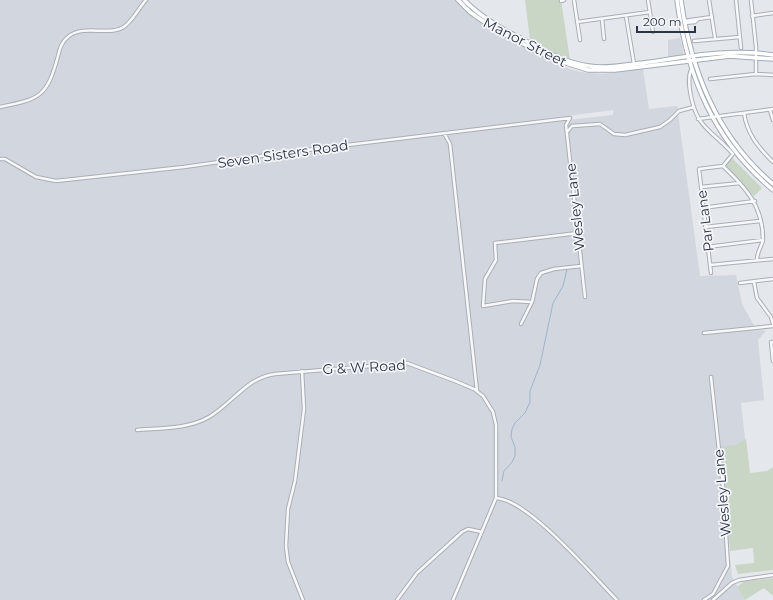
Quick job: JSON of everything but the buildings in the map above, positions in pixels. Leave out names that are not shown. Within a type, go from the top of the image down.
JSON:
[{"type":"main road","name":"Manor Street","points":[[458,0],[485,24],[553,60],[575,68],[597,71],[615,70],[725,56],[756,55]]},
{"type":"main road","name":"Manor Street","points":[[464,0],[479,14],[496,26],[563,60],[597,67],[723,53],[756,55]]},
{"type":"main road","points":[[677,0],[682,33],[690,57]]},
{"type":"main road","points":[[681,0],[690,57],[701,85],[717,116],[741,152],[773,187]]},
{"type":"main road","points":[[756,55],[773,55]]},
{"type":"main road","points":[[756,55],[773,59]]},
{"type":"main road","points":[[691,61],[691,70],[712,117],[738,155],[773,187]]},
{"type":"street","points":[[0,107],[27,101],[41,94],[52,79],[60,48],[68,36],[81,31],[115,30],[123,28],[146,0]]},
{"type":"street","points":[[574,0],[580,40]]},
{"type":"street","points":[[648,0],[653,32]]},
{"type":"street","points":[[709,0],[715,38]]},
{"type":"street","points":[[736,0],[741,48]]},
{"type":"street","points":[[751,0],[756,55],[756,74]]},
{"type":"street","points":[[577,22],[650,12]]},
{"type":"street","points":[[752,16],[773,13]]},
{"type":"street","points":[[626,16],[634,64]]},
{"type":"street","points":[[684,22],[695,22],[698,19],[712,17]]},
{"type":"street","points":[[602,19],[604,39]]},
{"type":"street","points":[[694,41],[740,37]]},
{"type":"street","points":[[691,70],[689,80],[698,119],[705,128],[733,154],[723,166],[741,183],[755,201],[763,240],[757,251],[757,260]]},
{"type":"street","points":[[710,79],[756,74],[773,75]]},
{"type":"street","points":[[567,132],[572,126],[600,124],[614,134],[625,136],[660,127],[679,111],[694,107]]},
{"type":"street","points":[[698,119],[772,109],[773,120]]},
{"type":"street","points":[[744,113],[748,129],[753,139],[773,162]]},
{"type":"street","name":"Wesley Lane","points":[[570,118],[566,124],[585,297]]},
{"type":"street","name":"Seven Sisters Road","points":[[0,159],[5,159],[36,177],[56,181],[184,167],[290,152],[570,118]]},
{"type":"street","points":[[444,133],[450,144],[477,392]]},
{"type":"street","name":"Par Lane","points":[[711,273],[702,208],[699,168],[723,166]]},
{"type":"street","points":[[701,188],[741,183]]},
{"type":"street","points":[[702,208],[755,201]]},
{"type":"street","points":[[705,227],[760,221]]},
{"type":"street","points":[[532,302],[513,300],[483,306],[485,279],[496,260],[495,243],[578,233]]},
{"type":"street","points":[[708,247],[763,240]]},
{"type":"street","points":[[710,265],[773,259]]},
{"type":"street","points":[[521,324],[532,302],[537,279],[541,273],[554,269],[581,266]]},
{"type":"street","points":[[740,283],[773,279]]},
{"type":"street","points":[[704,333],[773,325],[771,317],[757,298],[754,282]]},
{"type":"street","points":[[772,342],[773,361]]},
{"type":"street","name":"G & W Road","points":[[137,430],[198,422],[217,411],[253,381],[262,376],[302,371],[407,363],[431,371],[477,392],[489,403],[496,425],[496,498],[453,600]]},
{"type":"street","points":[[302,371],[304,409],[295,481],[288,509],[286,546],[288,562],[303,600]]},
{"type":"street","name":"Wesley Lane","points":[[704,600],[713,594],[728,566],[723,487],[711,378]]},
{"type":"street","points":[[496,498],[504,499],[540,523],[617,600]]},
{"type":"street","points":[[397,600],[423,567],[462,532],[468,529],[482,532]]},
{"type":"street","points":[[713,600],[732,583],[739,580],[773,575]]},
{"type":"shaded area","points":[[0,0],[456,0],[486,26],[522,42],[564,67],[580,72],[602,74],[643,69],[649,109],[677,106],[700,276],[736,275],[742,304],[756,329],[766,331],[758,340],[764,400],[741,403],[753,508],[746,539],[728,540],[732,577],[745,600],[0,600]],"holes":[[[613,110],[613,115],[461,132],[461,130]]]},
{"type":"shaded area","points":[[680,38],[684,55],[668,57],[668,40]]},
{"type":"green space","points":[[525,0],[561,0],[570,60],[530,40]]},
{"type":"green space","points":[[732,158],[762,188],[754,196],[724,166]]},
{"type":"green space","points":[[746,439],[750,473],[767,471],[773,467],[773,570],[738,574],[735,565],[754,563],[753,548],[730,551],[720,447],[736,445]]},
{"type":"green space","points":[[773,578],[773,596],[764,588],[745,600],[737,587],[745,581]]},
{"type":"waterway","points":[[502,481],[504,471],[515,456],[515,447],[511,437],[512,429],[515,423],[525,413],[530,402],[530,391],[540,365],[553,303],[563,286],[567,269]]}]
